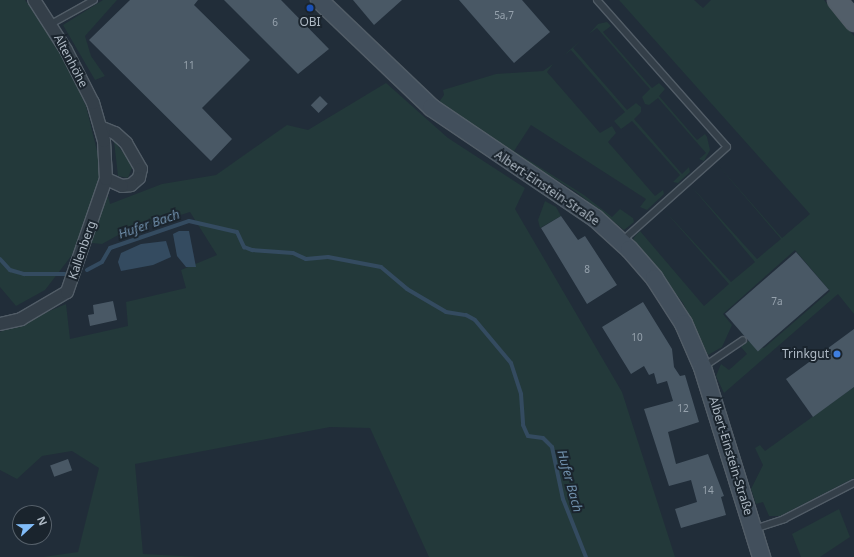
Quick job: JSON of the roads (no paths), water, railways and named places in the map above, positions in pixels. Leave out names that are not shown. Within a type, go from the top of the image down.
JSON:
[{"type":"main road","points":[[837,0],[854,21]]},
{"type":"street","name":"Altenhöhe","points":[[34,0],[51,24],[80,77],[100,127],[106,179],[98,206]]},
{"type":"street","name":"Albert-Einstein-Straße","points":[[319,0],[442,116],[569,199],[622,242],[664,293],[702,367],[761,557]]},
{"type":"street","points":[[100,127],[115,133],[126,143],[141,169],[139,178],[131,185],[122,186],[106,179]]},
{"type":"street","name":"Kallenberg","points":[[0,324],[21,319],[67,292],[98,206]]},
{"type":"lane","points":[[51,24],[94,0]]},
{"type":"lane","points":[[597,0],[727,147],[622,242]]},
{"type":"lane","points":[[702,367],[743,340]]},
{"type":"lane","points":[[753,530],[784,519],[854,483]]},
{"type":"water","points":[[179,231],[189,231],[196,267],[186,267],[177,256],[173,234]]},
{"type":"water","points":[[166,241],[171,257],[153,265],[121,271],[118,262],[121,253],[141,244]]},
{"type":"waterway","name":"Hufer Bach","points":[[87,270],[102,262],[110,248],[189,221],[237,232],[244,247],[252,250],[293,253],[306,259],[328,257],[381,267],[407,289],[446,312],[466,315],[475,320],[511,363],[521,394],[523,425],[528,436],[543,438],[552,447],[563,499],[586,557]]},
{"type":"waterway","name":"Hufer Bach","points":[[0,259],[10,270],[24,274],[65,274]]},
{"type":"place","name":"OBI","points":[[310,8]]},
{"type":"place","name":"Trinkgut","points":[[837,354]]}]
